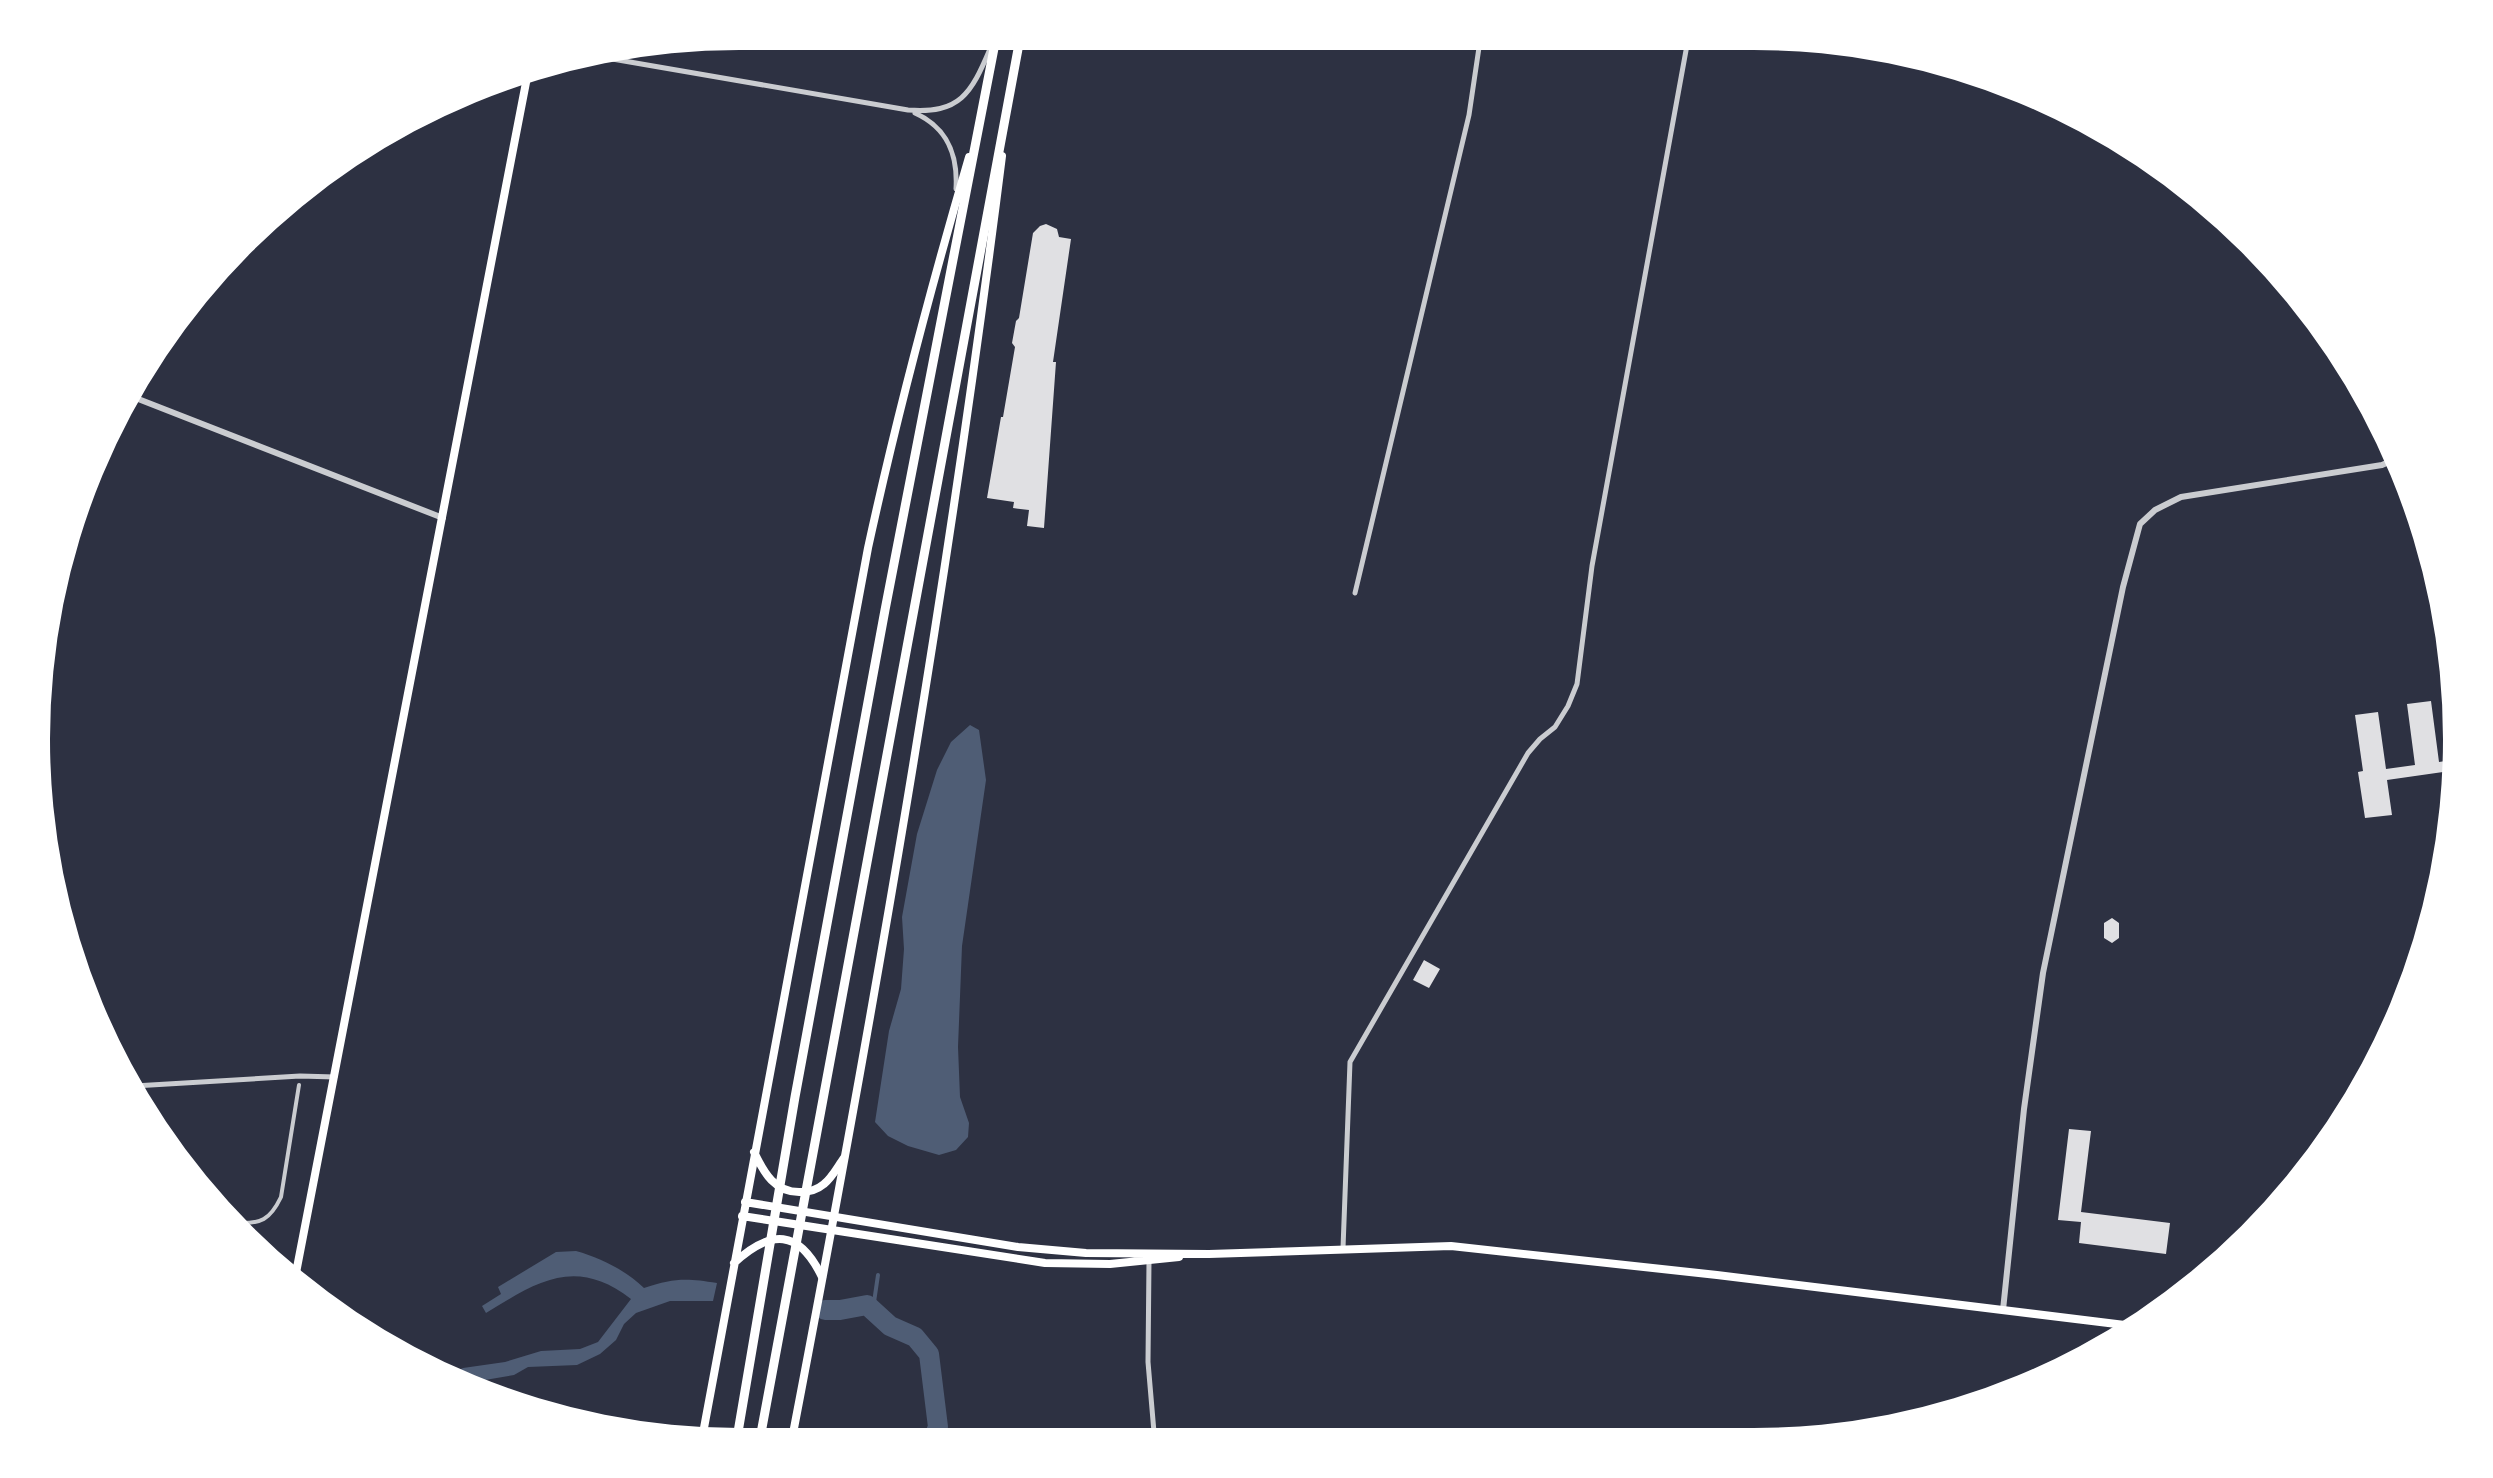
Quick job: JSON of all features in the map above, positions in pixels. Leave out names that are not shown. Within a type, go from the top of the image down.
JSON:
[{"type":"highway","points":[[739,1428],[795,1097],[994,50]]},
{"type":"highway","points":[[762,1428],[1018,50]]},
{"type":"main road","points":[[296,1266],[526,85]]},
{"type":"main road","points":[[794,1428],[918,742],[1011,87]]},
{"type":"main road","points":[[704,1427],[868,548],[928,296],[980,119]]},
{"type":"main road","points":[[754,1152],[772,1182],[784,1190],[798,1192],[826,1183],[844,1158]]},
{"type":"main road","points":[[745,1202],[1018,1248],[1209,1254],[1450,1246],[2117,1324]]},
{"type":"main road","points":[[742,1216],[1045,1263],[1149,1261],[1209,1254]]},
{"type":"main road","points":[[734,1264],[762,1242],[784,1240],[804,1249],[822,1277]]},
{"type":"street","points":[[620,61],[930,111],[943,110],[964,95],[990,50]]},
{"type":"street","points":[[1355,593],[1469,115],[1479,50]]},
{"type":"street","points":[[1342,1248],[1350,1062],[1528,753],[1556,727],[1577,684],[1592,566],[1686,50]]},
{"type":"street","points":[[908,110],[928,119],[947,138],[957,175],[956,202]]},
{"type":"street","points":[[140,399],[443,518]]},
{"type":"street","points":[[2002,1310],[2042,973],[2123,586],[2140,524],[2155,510],[2181,497],[2386,464]]},
{"type":"street","points":[[143,1085],[335,1077]]},
{"type":"street","points":[[249,1223],[273,1214],[280,1197],[299,1084]]},
{"type":"street","points":[[1149,1261],[1148,1362],[1154,1428]]},
{"type":"water","points":[[970,725],[979,730],[986,780],[962,946],[958,1047],[960,1097],[969,1123],[968,1137],[956,1150],[939,1155],[888,1136],[875,1122],[889,1031],[901,989],[902,917],[917,834],[937,770],[951,742]]},
{"type":"water","points":[[576,1251],[594,1257],[644,1288],[680,1280],[717,1283],[713,1301],[670,1301],[636,1313],[624,1324],[616,1340],[600,1354],[577,1365],[528,1367],[514,1375],[486,1380],[460,1369],[541,1351],[580,1349],[598,1342],[631,1299],[592,1279],[557,1278],[486,1313],[482,1306],[501,1294],[498,1287],[556,1252]]},
{"type":"building","points":[[1046,224],[1057,229],[1059,237],[1071,239],[1053,362],[1044,528],[1027,526],[1029,510],[1013,508],[1014,502],[987,498],[1033,233]]},
{"type":"building","points":[[2431,701],[2442,772],[2387,780],[2392,815],[2365,818],[2355,715],[2378,712],[2386,769],[2415,765],[2407,704]]},
{"type":"building","points":[[2112,918],[2119,923],[2119,938],[2112,943],[2104,938],[2104,923]]},
{"type":"building","points":[[1424,960],[1440,969],[1429,988],[1413,980]]},
{"type":"building","points":[[2069,1129],[2091,1131],[2081,1212],[2170,1223],[2166,1254],[2079,1243],[2081,1222],[2058,1220]]},
{"type":"waterway","points":[[873,1309],[878,1275]]},
{"type":"waterway","points":[[825,1310],[867,1305],[890,1326],[915,1337],[929,1354],[938,1428]]}]
